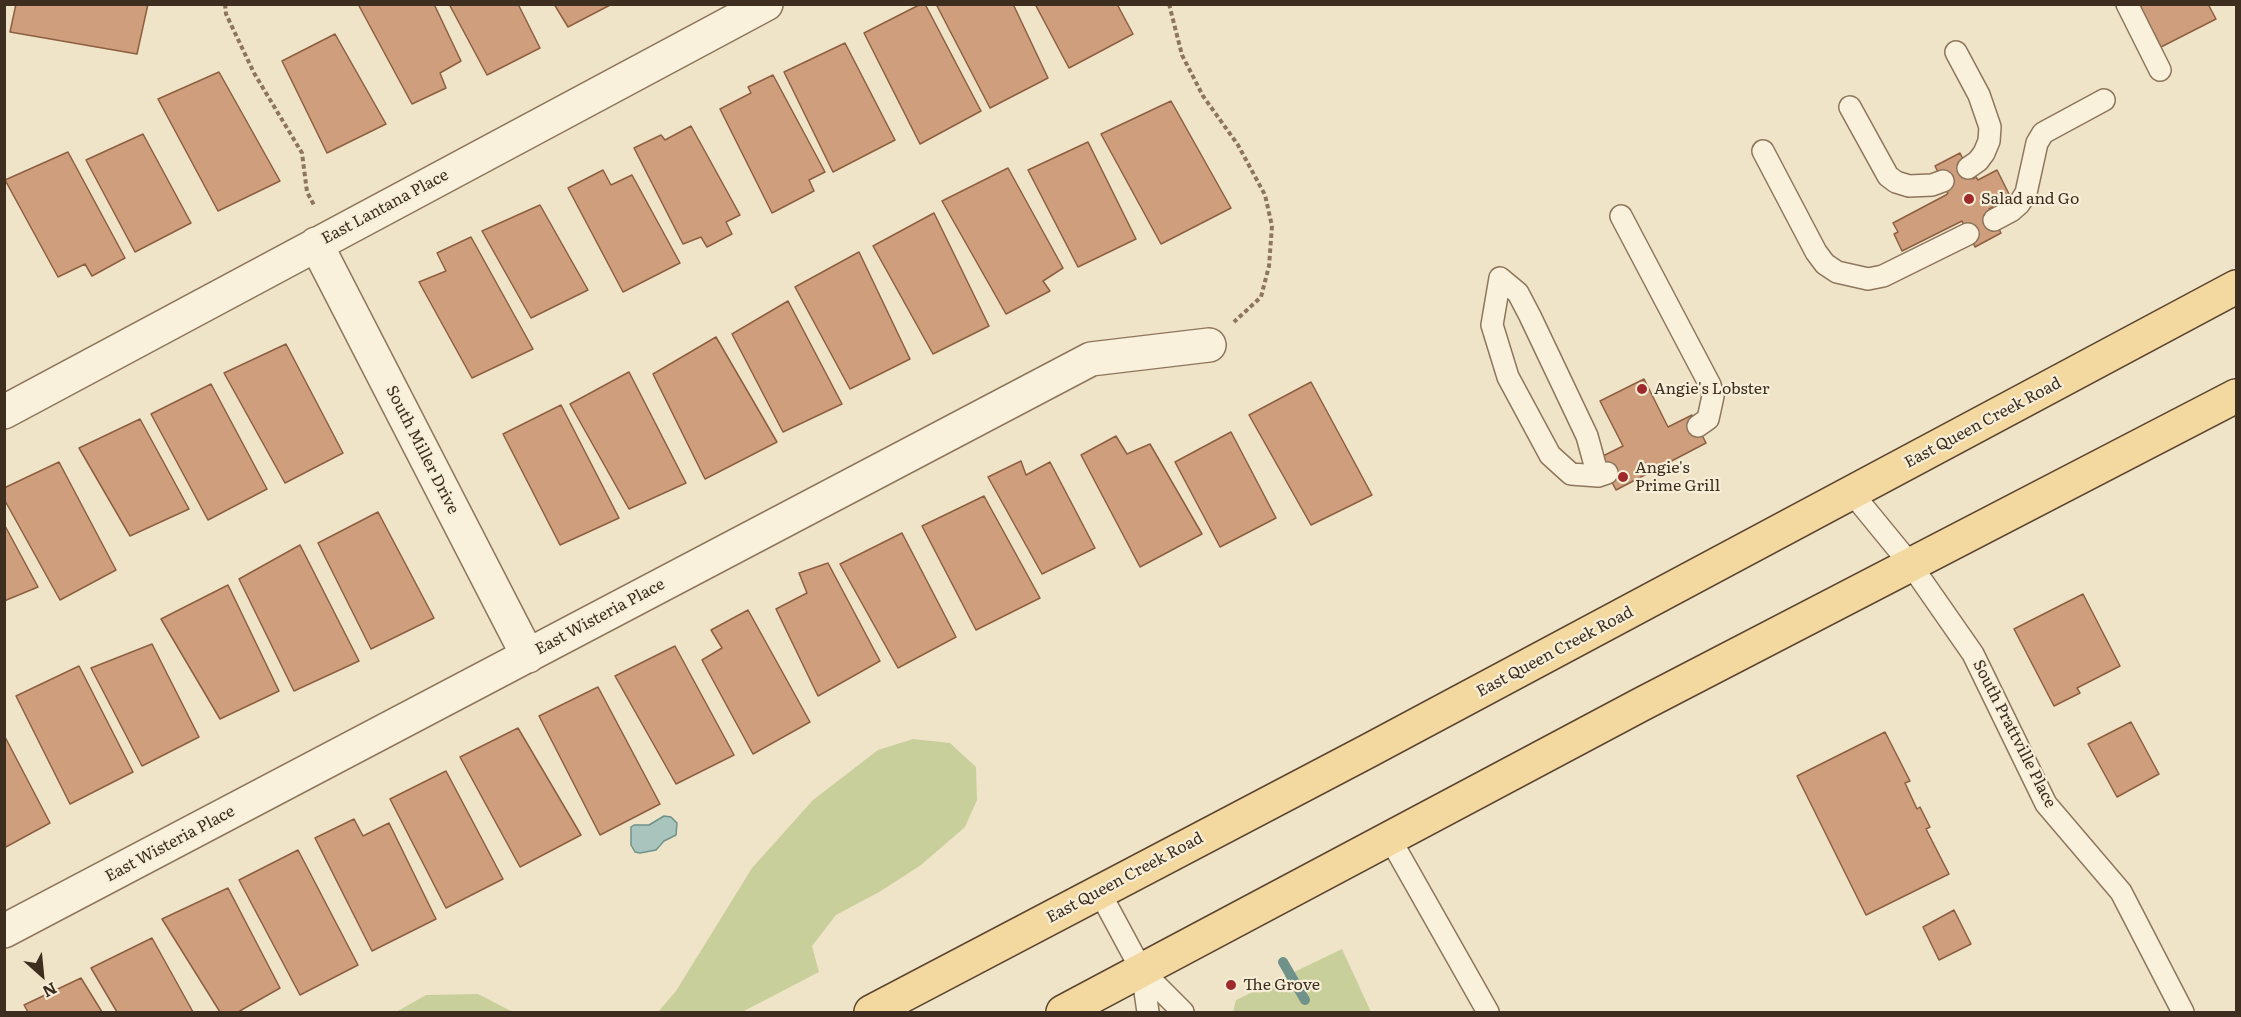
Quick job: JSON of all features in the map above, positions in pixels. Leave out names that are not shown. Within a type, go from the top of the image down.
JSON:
[{"type":"main road","name":"East Queen Creek Road","points":[[871,1012],[1378,746],[2236,287]]},
{"type":"main road","points":[[1063,1012],[1389,837],[2236,396]]},
{"type":"street","name":"East Lantana Place","points":[[4,412],[766,4]]},
{"type":"street","name":"South Miller Drive","points":[[323,240],[528,656]]},
{"type":"street","name":"East Wisteria Place","points":[[4,931],[1090,359],[1209,345]]},
{"type":"lane","points":[[2127,4],[2160,70]]},
{"type":"lane","points":[[1956,52],[1979,95],[1990,127],[1989,141],[1984,153],[1968,168]]},
{"type":"lane","points":[[1995,220],[2019,204],[2026,193],[2037,143],[2043,133],[2104,100]]},
{"type":"lane","points":[[1850,107],[1888,176],[1896,182],[1909,186],[1932,185],[1943,181]]},
{"type":"lane","points":[[1763,151],[1816,252],[1825,264],[1838,272],[1868,279],[1883,276],[1968,234]]},
{"type":"lane","points":[[1621,216],[1710,386],[1713,396],[1708,419],[1698,426]]},
{"type":"lane","points":[[1500,278],[1518,293],[1587,436],[1603,475],[1571,474],[1550,455],[1508,377],[1492,325],[1500,278]]},
{"type":"lane","name":"South Prattville Place","points":[[1852,493],[1911,565],[1973,654],[2046,804],[2121,892],[2183,1012]]},
{"type":"lane","points":[[1389,837],[1488,1012]]},
{"type":"lane","points":[[1099,891],[1142,971],[1183,1012]]},
{"type":"lane","points":[[1142,971],[1148,1012]]},
{"type":"path","points":[[225,4],[226,14],[254,73],[302,153],[307,192],[323,240]]},
{"type":"path","points":[[1169,4],[1182,55],[1203,96],[1238,145],[1265,195],[1272,226],[1269,266],[1261,297],[1209,345]]},
{"type":"green space","points":[[913,739],[950,743],[976,767],[977,800],[965,827],[921,865],[881,891],[836,915],[812,946],[819,972],[742,1012],[658,1012],[676,991],[752,868],[813,800],[878,750]]},
{"type":"green space","points":[[1342,949],[1371,1012],[1233,1012],[1236,1000]]},
{"type":"green space","points":[[478,994],[513,1012],[396,1012],[426,995]]},
{"type":"water","points":[[664,816],[671,817],[677,823],[676,835],[664,841],[656,850],[635,852],[631,845],[631,827],[649,825]]},
{"type":"building","points":[[16,4],[148,4],[137,54],[10,32]]},
{"type":"building","points":[[358,4],[434,4],[461,61],[440,73],[446,88],[412,104]]},
{"type":"building","points":[[449,4],[518,4],[540,48],[487,75]]},
{"type":"building","points":[[554,4],[612,4],[568,27]]},
{"type":"building","points":[[925,4],[981,111],[920,144],[864,33]]},
{"type":"building","points":[[936,4],[1013,4],[1048,78],[990,108]]},
{"type":"building","points":[[1035,4],[1117,4],[1133,34],[1069,68]]},
{"type":"building","points":[[2139,4],[2208,4],[2216,19],[2161,47]]},
{"type":"building","points":[[335,34],[386,124],[327,153],[282,61]]},
{"type":"building","points":[[845,43],[895,140],[833,172],[784,72]]},
{"type":"building","points":[[219,72],[280,181],[218,211],[158,99]]},
{"type":"building","points":[[773,75],[825,172],[809,180],[814,191],[772,213],[720,109],[751,93],[748,87]]},
{"type":"building","points":[[1171,101],[1231,208],[1161,244],[1101,134]]},
{"type":"building","points":[[691,126],[740,215],[726,222],[732,234],[707,247],[701,237],[683,244],[634,148],[661,135],[665,140]]},
{"type":"building","points":[[143,134],[191,223],[135,252],[86,160]]},
{"type":"building","points":[[1088,142],[1136,239],[1078,267],[1028,170]]},
{"type":"building","points":[[68,152],[125,258],[92,276],[85,264],[58,277],[5,180]]},
{"type":"building","name":"Salad and Go","points":[[1960,153],[1973,179],[1976,177],[1978,180],[1997,170],[2009,194],[1991,203],[1993,207],[1989,209],[2001,233],[1975,247],[1962,221],[1902,251],[1894,234],[1898,232],[1893,223],[1948,193],[1935,166]]},
{"type":"building","points":[[1008,168],[1063,268],[1043,281],[1050,291],[1006,314],[942,201]]},
{"type":"building","points":[[603,170],[611,185],[632,175],[680,263],[623,292],[568,188]]},
{"type":"building","points":[[540,205],[588,290],[531,318],[482,231]]},
{"type":"building","points":[[934,213],[989,326],[933,354],[873,246]]},
{"type":"building","points":[[471,237],[533,349],[472,378],[419,282],[446,271],[437,253]]},
{"type":"building","points":[[859,252],[910,359],[850,389],[795,287]]},
{"type":"building","points":[[788,301],[842,404],[783,432],[732,334]]},
{"type":"building","points":[[716,337],[777,442],[705,479],[653,374]]},
{"type":"building","points":[[286,344],[343,453],[285,483],[224,373]]},
{"type":"building","points":[[629,372],[686,483],[629,509],[570,404]]},
{"type":"building","points":[[1644,379],[1668,427],[1692,415],[1706,443],[1616,490],[1599,458],[1623,446],[1600,401]]},
{"type":"building","points":[[1311,382],[1372,495],[1311,525],[1249,415]]},
{"type":"building","points":[[211,384],[267,489],[208,520],[151,414]]},
{"type":"building","points":[[561,405],[619,518],[560,545],[503,434]]},
{"type":"building","points":[[140,419],[189,509],[130,536],[79,448]]},
{"type":"building","points":[[1231,432],[1276,518],[1220,547],[1175,462]]},
{"type":"building","points":[[1116,436],[1127,454],[1150,444],[1202,534],[1140,567],[1081,455]]},
{"type":"building","points":[[1021,461],[1026,475],[1050,462],[1095,548],[1042,574],[988,477]]},
{"type":"building","points":[[59,462],[116,570],[60,600],[4,499],[4,488]]},
{"type":"building","points":[[984,496],[1040,598],[976,630],[922,526]]},
{"type":"building","points":[[378,512],[434,618],[371,649],[318,543]]},
{"type":"building","points":[[4,524],[38,587],[4,601]]},
{"type":"building","points":[[902,533],[956,637],[898,668],[840,564]]},
{"type":"building","points":[[300,545],[359,661],[294,691],[239,579]]},
{"type":"building","points":[[828,563],[880,661],[818,696],[776,609],[807,593],[799,573]]},
{"type":"building","points":[[228,585],[279,691],[220,719],[161,619]]},
{"type":"building","points":[[2083,594],[2120,666],[2077,688],[2080,693],[2054,706],[2014,629]]},
{"type":"building","points":[[748,610],[810,722],[753,754],[702,660],[722,648],[711,630]]},
{"type":"building","points":[[152,644],[199,737],[142,766],[91,668]]},
{"type":"building","points":[[675,646],[734,755],[676,784],[615,676]]},
{"type":"building","points":[[79,666],[133,772],[70,804],[16,696]]},
{"type":"building","points":[[598,687],[660,804],[600,835],[539,716]]},
{"type":"building","points":[[2131,722],[2159,774],[2117,797],[2088,744]]},
{"type":"building","points":[[518,728],[581,835],[520,867],[460,757]]},
{"type":"building","points":[[1885,732],[1910,781],[1905,783],[1917,809],[1920,807],[1930,827],[1926,829],[1949,874],[1866,915],[1797,776]]},
{"type":"building","points":[[4,735],[50,823],[4,848]]},
{"type":"building","points":[[446,771],[503,879],[446,908],[390,799]]},
{"type":"building","points":[[354,819],[363,836],[389,823],[436,919],[372,951],[315,838]]},
{"type":"building","points":[[298,850],[358,965],[300,995],[239,880]]},
{"type":"building","points":[[228,888],[280,988],[238,1012],[220,1012],[162,919]]},
{"type":"building","points":[[1954,910],[1971,944],[1939,960],[1923,927]]},
{"type":"building","points":[[152,938],[193,1012],[117,1012],[91,968]]},
{"type":"building","points":[[81,978],[102,1012],[28,1012],[24,1005]]},
{"type":"waterway","points":[[1283,962],[1305,1000]]},
{"type":"place","name":"Salad and Go","points":[[1969,199]]},
{"type":"place","name":"Angie's Lobster","points":[[1642,389]]},
{"type":"place","name":"Angie's Prime Grill","points":[[1623,477]]},
{"type":"place","name":"The Grove","points":[[1231,985]]}]
